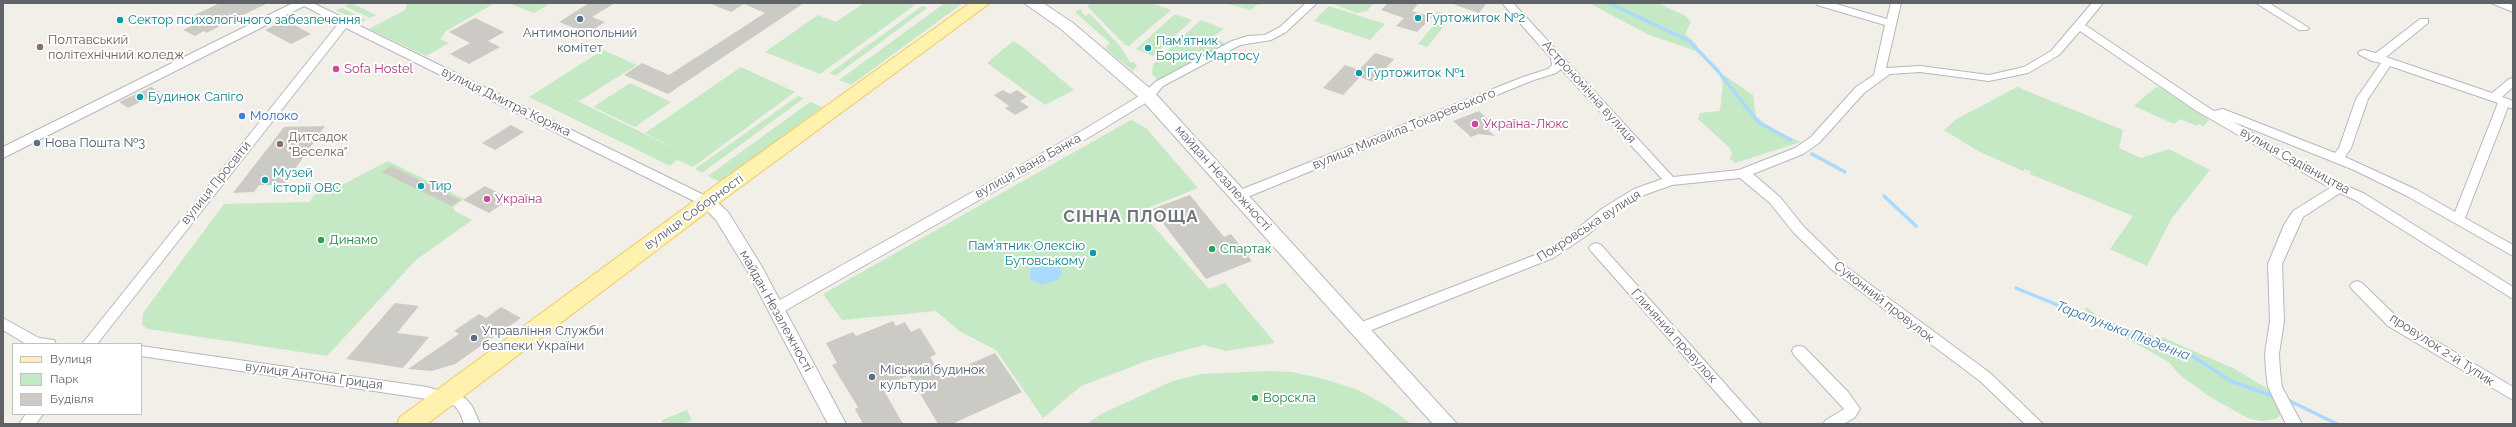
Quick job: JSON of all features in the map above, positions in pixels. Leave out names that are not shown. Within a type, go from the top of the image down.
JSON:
[{"type":"main road","name":"вулиця Соборності","points":[[409,424],[707,202],[981,3]]},
{"type":"main road","name":"майдан Незалежності","points":[[1032,3],[1067,26],[1148,96],[1240,195],[1446,424]]},
{"type":"street","name":"вулиця Дмитра Коряка","points":[[304,3],[707,202]]},
{"type":"street","points":[[3,153],[304,3]]},
{"type":"street","name":"вулиця Івана Банка","points":[[776,309],[1089,132],[1148,96],[1159,84],[1236,43],[1248,39],[1267,38],[1283,29],[1312,3]]},
{"type":"street","name":"Астрономічна вулиця","points":[[1507,3],[1670,181]]},
{"type":"street","points":[[1821,3],[1892,24]]},
{"type":"street","points":[[1879,74],[1896,3]]},
{"type":"street","name":"Покровська вулиця","points":[[1359,329],[1548,256],[1608,211],[1633,195],[1670,181],[1741,174],[1805,148],[1815,140],[1847,102],[1879,74],[1896,68],[1906,68],[1980,78],[2013,75],[2040,64],[2079,26],[2098,3]]},
{"type":"street","points":[[2261,3],[2303,28]]},
{"type":"street","points":[[2496,3],[2513,9]]},
{"type":"street","points":[[2338,158],[2345,148],[2362,99],[2381,61],[2424,21]]},
{"type":"street","name":"вулиця Просвіти","points":[[90,343],[344,23]]},
{"type":"street","name":"вулиця Садівництва","points":[[2079,26],[2199,107],[2340,188],[2369,202],[2513,294]]},
{"type":"street","points":[[2364,53],[2381,61],[2504,102]]},
{"type":"street","points":[[1552,71],[1558,66],[1557,57]]},
{"type":"street","points":[[1552,71],[1564,74],[1579,82]]},
{"type":"street","name":"вулиця Михайла Токаревського","points":[[1240,195],[1527,79],[1552,71]]},
{"type":"street","points":[[2458,220],[2513,81]]},
{"type":"street","points":[[2199,107],[2248,122],[2338,158],[2412,193],[2513,251]]},
{"type":"street","name":"Суконний провулок","points":[[1741,174],[1749,178],[1775,200],[1799,230],[1836,266],[1985,377],[2035,424]]},
{"type":"street","points":[[2294,423],[2275,387],[2272,371],[2272,354],[2277,321],[2275,264],[2290,225],[2298,214],[2340,188]]},
{"type":"street","name":"майдан Незалежності","points":[[707,202],[722,216],[776,309],[837,424]]},
{"type":"street","name":"Глиняний провулок","points":[[1596,248],[1753,424]]},
{"type":"street","name":"провулок 2-й Тупик","points":[[2357,286],[2393,322],[2513,394]]},
{"type":"street","points":[[3,322],[36,343]]},
{"type":"street","name":"вулиця Антона Грицая","points":[[142,351],[445,397],[460,402],[467,410],[472,424]]},
{"type":"street","points":[[1799,351],[1843,396],[1852,409],[1850,413],[1831,424]]},
{"type":"street","points":[[27,424],[34,415]]},
{"type":"green space","points":[[351,3],[376,15],[370,18],[345,6]]},
{"type":"green space","points":[[404,3],[501,3],[493,4],[446,31],[440,39],[449,43],[426,56],[369,29],[405,10],[407,5]]},
{"type":"green space","points":[[508,3],[551,3],[534,13]]},
{"type":"green space","points":[[864,3],[909,3],[915,5],[820,74],[765,52],[818,15],[836,22]]},
{"type":"green space","points":[[945,3],[963,3],[851,85],[839,80]]},
{"type":"green space","points":[[1092,3],[1151,3],[1171,10],[1129,46],[1125,45],[1087,6]]},
{"type":"green space","points":[[1330,3],[1374,3],[1367,11],[1357,13]]},
{"type":"green space","points":[[1589,3],[1658,3],[1686,16],[1691,22],[1685,34],[1696,44],[1699,52],[1647,34]]},
{"type":"green space","points":[[1228,4],[1264,4],[1257,5],[1251,10]]},
{"type":"green space","points":[[922,6],[927,8],[835,76],[830,73]]},
{"type":"green space","points":[[1329,6],[1385,24],[1370,40],[1314,21]]},
{"type":"green space","points":[[342,8],[366,20],[360,23],[336,10]]},
{"type":"green space","points":[[1080,9],[1085,16],[1090,14],[1120,46],[1130,62],[1134,62],[1137,66],[1133,71],[1105,48],[1110,43],[1075,12]]},
{"type":"green space","points":[[1437,11],[1446,14],[1445,25],[1427,47],[1418,44],[1432,27],[1439,22],[1432,18]]},
{"type":"green space","points":[[1175,14],[1192,20],[1153,56],[1136,49]]},
{"type":"green space","points":[[1201,20],[1224,29],[1214,36],[1225,44],[1158,81],[1152,74],[1153,64]]},
{"type":"green space","points":[[1013,41],[1023,47],[1074,90],[1045,105],[987,63]]},
{"type":"green space","points":[[603,50],[637,65],[579,101],[563,94],[686,154],[645,133],[741,67],[795,92],[693,167],[677,160],[670,166],[529,97]]},
{"type":"green space","points":[[1719,72],[1753,95],[1756,116],[1771,129],[1801,142],[1735,163],[1730,159],[1732,154],[1729,147],[1698,119],[1700,113],[1720,111],[1723,85]]},
{"type":"green space","points":[[630,83],[671,102],[635,127],[593,107]]},
{"type":"green space","points":[[2017,87],[2123,130],[2119,148],[2141,158],[2169,149],[2210,170],[2172,218],[2147,266],[2110,249],[2133,216],[2030,174],[2031,172],[2025,169],[2023,171],[1978,151],[1944,130],[1955,120]]},
{"type":"green space","points":[[2156,87],[2159,87],[2209,120],[2203,126],[2198,124],[2196,126],[2181,119],[2174,124],[2134,106]]},
{"type":"green space","points":[[798,96],[804,98],[702,173],[695,169]]},
{"type":"green space","points":[[810,102],[822,107],[721,182],[708,176]]},
{"type":"green space","points":[[1131,120],[1146,128],[1198,188],[1148,208],[1147,219],[1209,289],[1225,283],[1275,343],[1226,351],[1204,345],[1149,360],[1081,386],[1043,418],[996,350],[959,331],[936,311],[842,320],[823,294]]},
{"type":"green space","name":"Динамо","points":[[388,161],[464,199],[453,207],[455,211],[472,220],[416,260],[327,356],[148,329],[142,325],[143,313],[224,204],[310,202],[315,194],[334,185],[344,184]]},
{"type":"green space","points":[[2086,307],[2098,316],[2133,331],[2164,338],[2235,369],[2271,391],[2282,414],[2275,419],[2263,421],[2250,419],[2235,411],[2207,395],[2180,375],[2169,362],[2085,315]]},
{"type":"green space","name":"Ворскла","points":[[1268,371],[1292,372],[1324,379],[1358,390],[1387,406],[1411,424],[1087,424],[1101,414],[1173,381],[1202,374]]},
{"type":"green space","points":[[687,410],[692,420],[682,424],[663,424],[662,420]]},
{"type":"water","points":[[1042,261],[1052,262],[1060,266],[1062,273],[1057,280],[1042,285],[1030,279],[1030,269]]},
{"type":"building","points":[[220,3],[268,3],[206,33],[204,31],[195,36],[183,30],[193,25],[184,20]]},
{"type":"building","name":"Антимонопольний комітет","points":[[589,3],[615,3],[592,17],[605,22],[588,33],[559,22]]},
{"type":"building","points":[[709,3],[804,3],[668,94],[624,75],[642,63],[669,75],[765,13],[744,4],[731,12]]},
{"type":"building","name":"Гуртожиток №2","points":[[1388,3],[1419,3],[1412,11],[1432,17],[1417,32],[1396,26],[1404,18],[1381,10]]},
{"type":"building","points":[[1455,3],[1487,3],[1479,13],[1455,5]]},
{"type":"building","points":[[475,18],[504,32],[488,41],[500,47],[469,64],[450,54],[470,43],[449,32]]},
{"type":"building","points":[[285,20],[311,34],[291,44],[265,30]]},
{"type":"building","name":"Гуртожиток №1","points":[[1375,53],[1394,59],[1373,82],[1360,77],[1343,95],[1323,88],[1345,65],[1359,70]]},
{"type":"building","name":"Будинок Сапіго","points":[[151,87],[160,92],[128,108],[119,102]]},
{"type":"building","points":[[1003,90],[1010,94],[1017,90],[1027,97],[1020,101],[1029,107],[1015,115],[1005,108],[1009,106],[994,95]]},
{"type":"building","name":"Україна-Люкс","points":[[1479,111],[1497,127],[1488,130],[1495,136],[1479,134],[1471,137],[1453,121]]},
{"type":"building","points":[[511,125],[524,132],[495,150],[482,143]]},
{"type":"building","points":[[325,126],[284,185],[259,185],[254,192],[233,193],[284,127]]},
{"type":"building","name":"Тир","points":[[391,166],[460,200],[452,206],[382,172]]},
{"type":"building","name":"Україна","points":[[485,186],[510,199],[489,213],[463,200]]},
{"type":"building","name":"Спартак","points":[[1190,195],[1224,237],[1231,234],[1252,261],[1206,279],[1152,209]]},
{"type":"building","points":[[395,303],[419,306],[397,333],[429,337],[403,368],[346,359]]},
{"type":"building","points":[[501,307],[521,318],[455,364],[432,371],[408,369],[459,334],[454,331],[479,314],[486,318]]},
{"type":"building","points":[[893,321],[896,326],[905,322],[911,332],[920,328],[936,354],[930,357],[942,376],[995,353],[1022,392],[952,424],[938,424],[909,375],[882,387],[903,424],[863,424],[855,409],[858,407],[832,365],[837,363],[826,343],[853,332],[856,336]]},
{"type":"waterway","name":"Тарапунька Південна","points":[[1609,3],[1689,41],[1718,71],[1758,122],[1791,140]]},
{"type":"waterway","name":"Тарапунька Південна","points":[[1812,154],[1845,172]]},
{"type":"waterway","name":"Тарапунька Південна","points":[[1884,196],[1916,226]]},
{"type":"waterway","name":"Тарапунька Південна","points":[[2016,288],[2150,343],[2189,354],[2231,381],[2273,396]]},
{"type":"waterway","name":"Тарапунька Південна","points":[[2288,400],[2337,424]]},
{"type":"place","name":"Гуртожиток №2","points":[[1418,18]]},
{"type":"place","name":"Антимонопольний комітет","points":[[580,19]]},
{"type":"place","name":"Сектор психологічного забезпечення","points":[[120,20]]},
{"type":"place","name":"Полтавський політехнічний коледж","points":[[40,47]]},
{"type":"place","name":"Пам’ятник Борису Мартосу","points":[[1148,48]]},
{"type":"place","name":"Sofa Hostel","points":[[336,69]]},
{"type":"place","name":"Гуртожиток №1","points":[[1359,73]]},
{"type":"place","name":"Будинок Сапіго","points":[[140,97]]},
{"type":"place","name":"Молоко","points":[[242,116]]},
{"type":"place","name":"Україна-Люкс","points":[[1475,124]]},
{"type":"place","name":"Нова Пошта №3","points":[[37,143]]},
{"type":"place","name":"Дитсадок \"Веселка\"","points":[[280,144]]},
{"type":"place","name":"Музей історії ОВС","points":[[265,180]]},
{"type":"place","name":"Тир","points":[[421,186]]},
{"type":"place","name":"Україна","points":[[487,199]]},
{"type":"place","name":"Динамо","points":[[321,240]]},
{"type":"place","name":"Спартак","points":[[1212,249]]},
{"type":"place","name":"Пам’ятник Олексію Бутовському","points":[[1093,253]]},
{"type":"place","name":"Управління Служби безпеки України","points":[[474,338]]},
{"type":"place","name":"Міський будинок культури","points":[[872,377]]},
{"type":"place","name":"Ворскла","points":[[1255,398]]},
{"type":"district","name":"СІННА ПЛОЩА","points":[[1131,217]]}]
